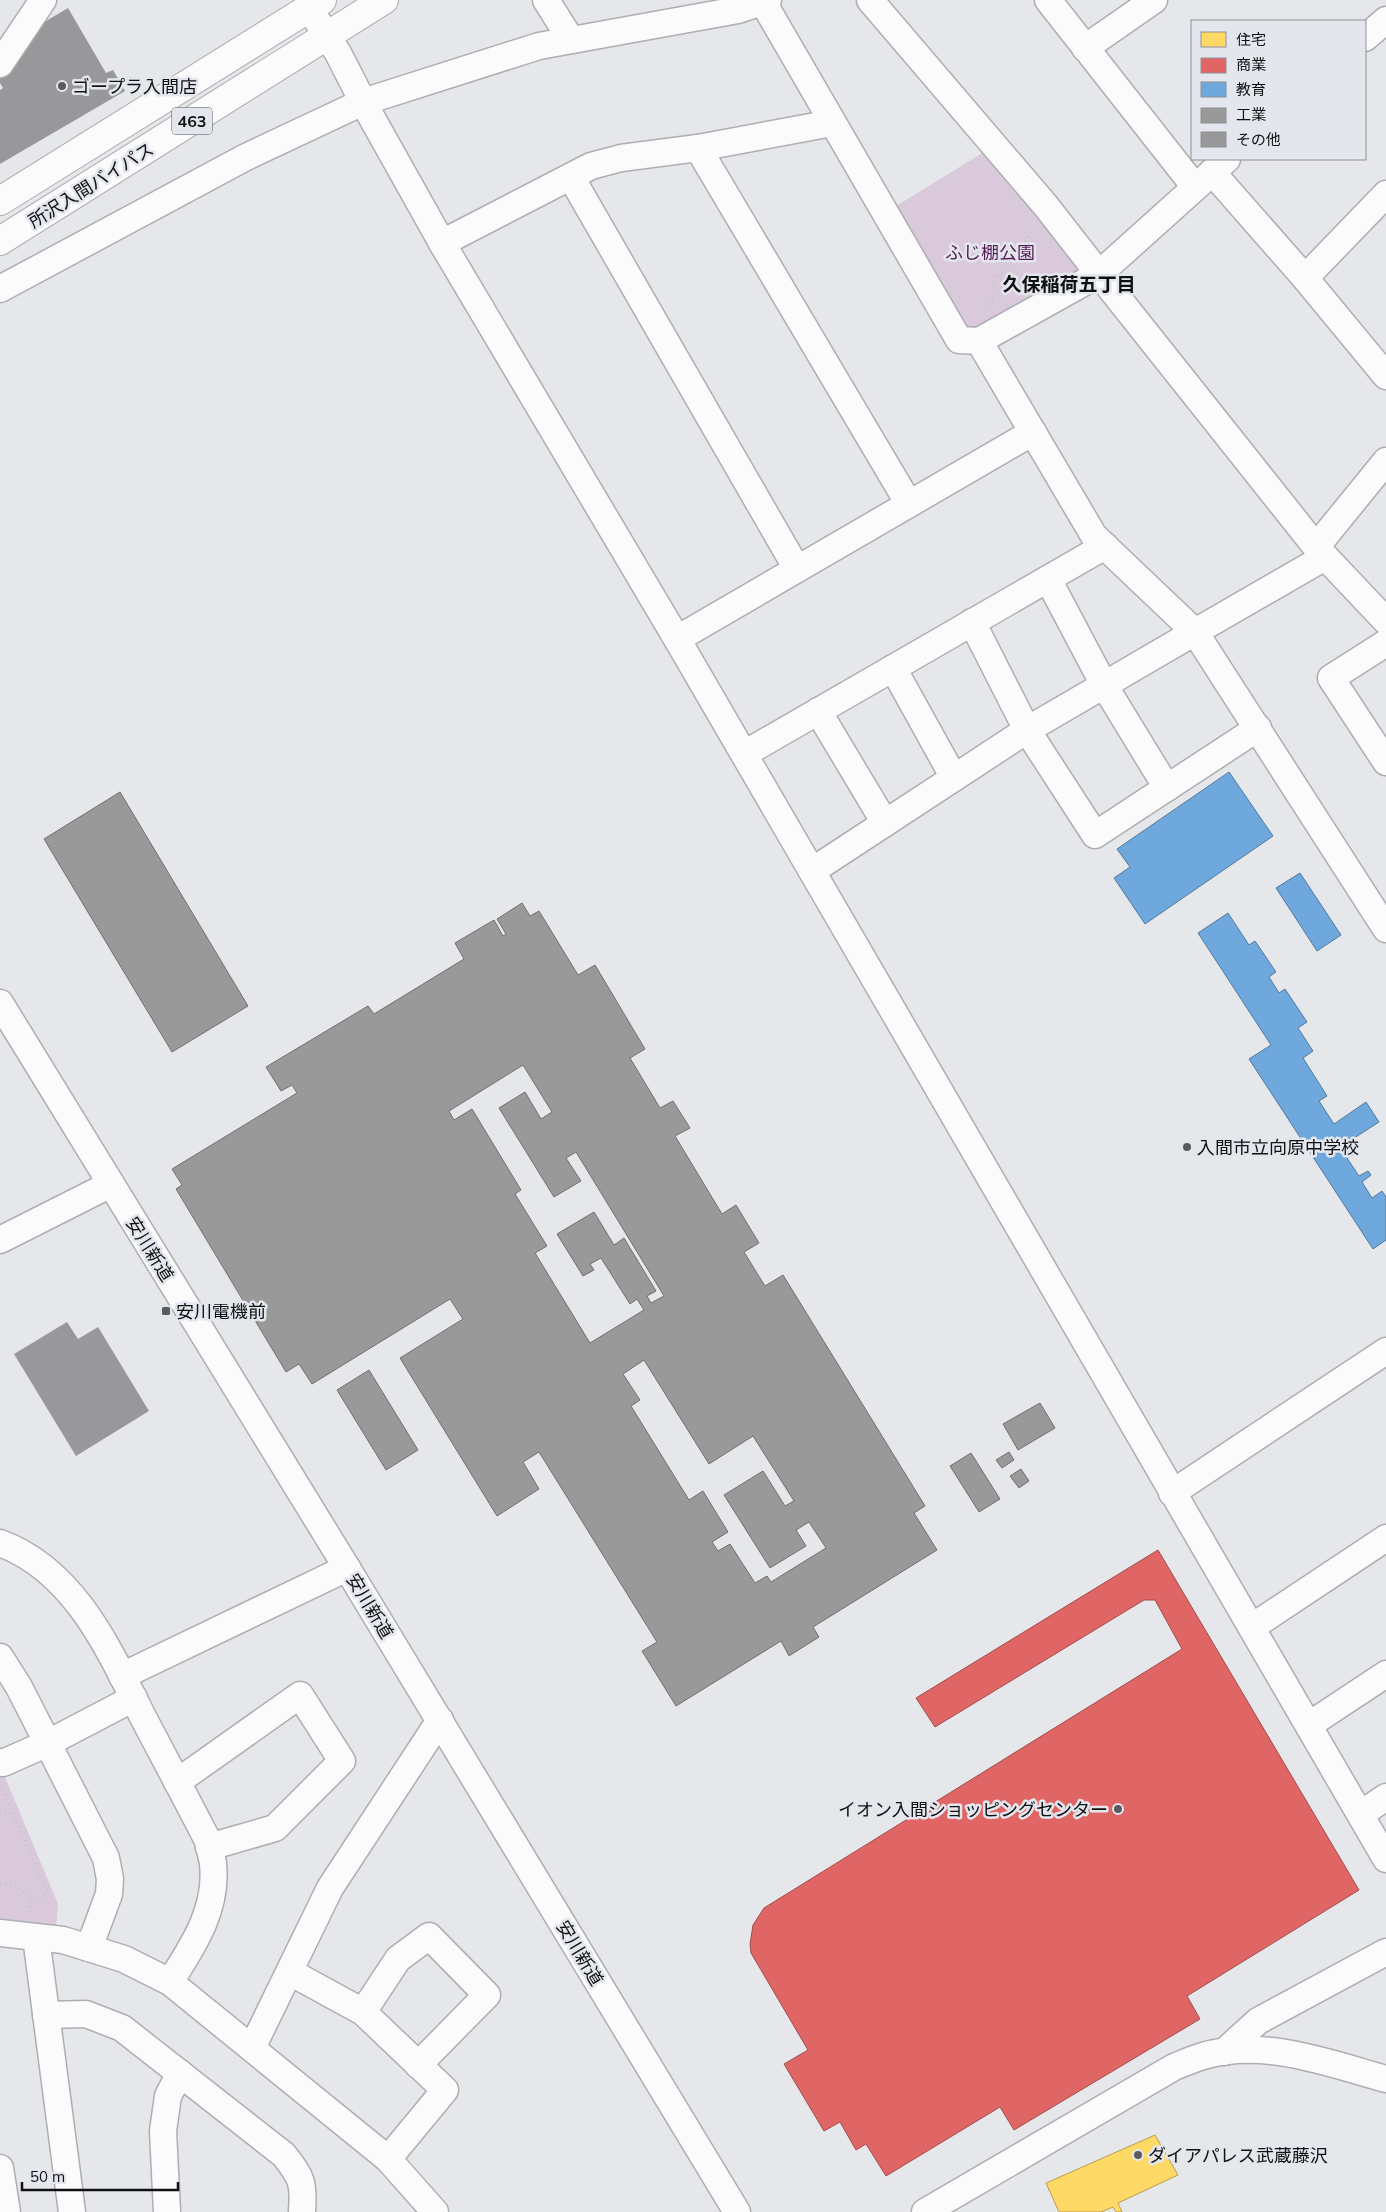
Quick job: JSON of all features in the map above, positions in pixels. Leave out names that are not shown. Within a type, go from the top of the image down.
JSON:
[{"type":"highway","name":"所沢入間バイパス","points":[[0,241],[384,0]]},
{"type":"highway","name":"所沢入間バイパス","points":[[0,201],[316,4]]},
{"type":"street","points":[[0,64],[43,0]]},
{"type":"street","points":[[546,0],[571,40]]},
{"type":"street","points":[[870,0],[1046,206],[1321,552],[1386,621]]},
{"type":"street","points":[[1048,0],[1085,48],[1191,153]]},
{"type":"street","points":[[1085,48],[1124,8],[1154,0]]},
{"type":"street","points":[[0,289],[246,157],[363,102],[539,46],[738,10],[766,1],[832,123],[959,340],[982,339],[1099,274],[1211,173]]},
{"type":"street","points":[[316,4],[327,36],[442,242],[677,639],[1386,1859]]},
{"type":"street","points":[[1366,37],[1386,20]]},
{"type":"street","points":[[442,242],[591,166],[621,158],[698,148],[832,123]]},
{"type":"street","points":[[698,148],[910,504]]},
{"type":"street","points":[[1198,160],[1305,278],[1386,376]]},
{"type":"street","points":[[571,177],[796,570]]},
{"type":"street","points":[[1305,278],[1386,194]]},
{"type":"street","points":[[982,339],[1033,432],[1094,536],[1195,632],[1386,929]]},
{"type":"street","points":[[677,639],[1033,432]]},
{"type":"street","points":[[812,871],[1027,730],[1195,632],[1321,552],[1386,461]]},
{"type":"street","points":[[744,754],[1105,546]]},
{"type":"street","points":[[1048,579],[1104,684],[1166,788]]},
{"type":"street","points":[[972,622],[1027,730],[1095,835],[1258,728]]},
{"type":"street","points":[[1386,643],[1331,678],[1386,762]]},
{"type":"street","points":[[892,668],[954,778]]},
{"type":"street","points":[[818,711],[885,824]]},
{"type":"street","name":"安川新道","points":[[0,1003],[440,1720],[737,2212]]},
{"type":"street","points":[[0,1240],[110,1184]]},
{"type":"street","points":[[1172,1493],[1386,1351]]},
{"type":"street","points":[[1252,1627],[1386,1538]]},
{"type":"street","points":[[0,1544],[11,1548],[60,1583],[92,1620],[209,1846],[213,1864],[208,1916],[199,1936],[170,1982]]},
{"type":"street","points":[[0,1762],[3,1763],[48,1743],[128,1687],[347,1568]]},
{"type":"street","points":[[0,1657],[19,1687],[106,1858],[110,1879],[109,1894],[89,1948]]},
{"type":"street","points":[[1309,1725],[1386,1674]]},
{"type":"street","points":[[177,1782],[300,1695],[342,1761],[275,1828],[209,1846]]},
{"type":"street","points":[[252,2048],[330,1888],[440,1720]]},
{"type":"street","points":[[1361,1814],[1386,1797]]},
{"type":"street","points":[[72,2212],[46,2015],[19,1935],[63,1940],[89,1948],[124,1959],[170,1982],[388,2159],[435,2212]]},
{"type":"street","points":[[363,2012],[398,1959],[429,1936],[487,1995],[418,2064]]},
{"type":"street","points":[[1224,2052],[1258,2021],[1386,1952]]},
{"type":"street","points":[[290,1972],[363,2012],[445,2090],[388,2159]]},
{"type":"street","points":[[46,2015],[86,2014],[122,2028],[284,2155],[301,2176],[302,2212]]},
{"type":"street","points":[[925,2212],[1174,2067],[1204,2055],[1236,2050],[1287,2052],[1386,2079]]},
{"type":"street","points":[[167,2212],[162,2131],[168,2096],[180,2073]]},
{"type":"street","points":[[0,2168],[6,2212]]},
{"type":"path","points":[[982,339],[994,292],[993,278],[1010,268],[1026,245],[1046,206]]},
{"type":"path","points":[[0,1783],[46,1892],[40,1898],[32,1900]]},
{"type":"path","points":[[0,1810],[14,1816]]},
{"type":"path","points":[[0,1883],[10,1883],[20,1888],[32,1900]]},
{"type":"path","points":[[19,1935],[32,1900]]},
{"type":"green space","name":"ふじ棚公園","points":[[984,152],[1077,262],[1076,275],[978,333],[966,332],[893,208]]},
{"type":"green space","points":[[0,1775],[5,1777],[58,1904],[56,1929],[0,1926]]},
{"type":"building: 住宅","name":"ダイアパレス武蔵藤沢","points":[[1155,2135],[1178,2175],[1118,2203],[1122,2212],[1116,2212],[1113,2207],[1101,2212],[1059,2212],[1046,2183]]},
{"type":"building: 商業","name":"イオン入間ショッピングセンター","points":[[1158,1550],[1359,1890],[1187,1996],[1200,2019],[1014,2130],[1000,2107],[886,2176],[866,2144],[856,2150],[840,2122],[824,2131],[784,2064],[808,2050],[751,1953],[750,1944],[753,1925],[764,1908],[1182,1649],[1155,1600],[1144,1600],[935,1727],[916,1698]]},
{"type":"building: 教育","points":[[1229,772],[1273,836],[1145,924],[1114,878],[1130,867],[1117,849]]},
{"type":"building: 教育","points":[[1300,873],[1341,935],[1317,951],[1276,888]]},
{"type":"building: 教育","points":[[1228,913],[1249,945],[1255,941],[1276,972],[1269,977],[1279,993],[1285,989],[1307,1022],[1298,1028],[1313,1051],[1303,1058],[1327,1096],[1319,1101],[1334,1124],[1366,1102],[1379,1122],[1345,1144],[1353,1155],[1347,1158],[1359,1176],[1368,1171],[1371,1175],[1362,1182],[1372,1198],[1382,1191],[1386,1197],[1386,1240],[1373,1249],[1249,1059],[1271,1045],[1198,933]]},
{"type":"building: 工業","points":[[120,792],[248,1006],[172,1052],[44,839]]},
{"type":"building: 工業","points":[[522,903],[530,916],[539,911],[578,975],[595,965],[645,1049],[630,1058],[660,1108],[673,1101],[690,1128],[675,1136],[722,1214],[736,1205],[759,1243],[744,1252],[765,1286],[783,1275],[925,1506],[914,1513],[937,1550],[813,1627],[819,1637],[789,1656],[781,1641],[676,1706],[642,1651],[657,1642],[539,1452],[523,1462],[539,1489],[497,1516],[400,1358],[463,1319],[450,1299],[312,1384],[299,1364],[286,1372],[176,1189],[182,1185],[172,1169],[297,1093],[292,1085],[281,1091],[266,1067],[368,1006],[374,1014],[464,959],[455,943],[494,920],[503,936],[506,934],[497,919]],"holes":[[[523,1065],[552,1112],[541,1119],[525,1092],[499,1108],[554,1197],[581,1181],[566,1158],[576,1152],[664,1296],[651,1303],[647,1296],[656,1291],[624,1238],[614,1245],[594,1212],[557,1234],[583,1276],[594,1270],[590,1264],[601,1258],[630,1304],[637,1299],[644,1310],[590,1343],[535,1253],[547,1246],[515,1194],[521,1190],[472,1109],[454,1120],[449,1111]],[[644,1360],[709,1464],[753,1436],[794,1501],[785,1506],[763,1471],[724,1495],[770,1568],[806,1546],[796,1530],[809,1522],[826,1548],[771,1582],[767,1576],[755,1583],[730,1544],[718,1551],[712,1542],[728,1532],[703,1491],[689,1500],[631,1406],[640,1400],[623,1374]]]},
{"type":"building: 工業","points":[[369,1370],[418,1450],[386,1470],[337,1390]]},
{"type":"building: 工業","points":[[1040,1403],[1055,1428],[1018,1450],[1003,1424]]},
{"type":"building: 工業","points":[[1009,1452],[1014,1460],[1002,1468],[996,1460]]},
{"type":"building: 工業","points":[[971,1453],[1000,1499],[979,1512],[950,1466]]},
{"type":"building: 工業","points":[[1021,1469],[1029,1481],[1019,1488],[1010,1476]]},
{"type":"building: その他","name":"ゴープラ入間店","points":[[68,8],[106,73],[113,70],[125,91],[0,164],[0,90],[3,88],[0,83],[0,76],[36,27]]},
{"type":"building: その他","points":[[67,1322],[78,1339],[98,1327],[149,1411],[76,1456],[14,1354]]},
{"type":"place","name":"ゴープラ入間店","points":[[62,86]]},
{"type":"place","name":"入間市立向原中学校","points":[[1187,1147]]},
{"type":"place","name":"安川電機前","points":[[166,1311]]},
{"type":"place","name":"イオン入間ショッピングセンター","points":[[1118,1809]]},
{"type":"place","name":"ダイアパレス武蔵藤沢","points":[[1138,2155]]},
{"type":"district","name":"久保稲荷五丁目","points":[[1069,284]]}]
